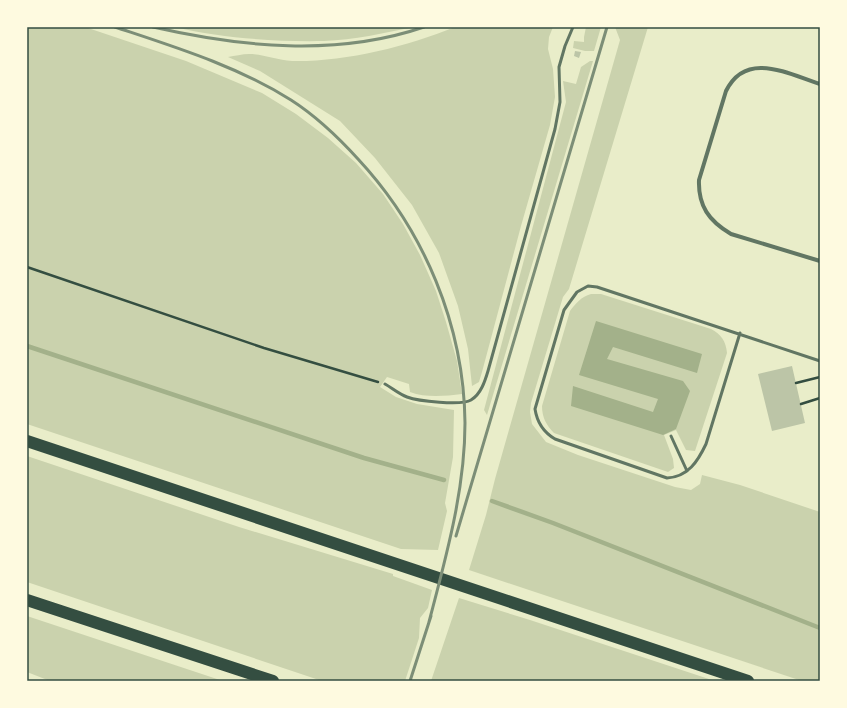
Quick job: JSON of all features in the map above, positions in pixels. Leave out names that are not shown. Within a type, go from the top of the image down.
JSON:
[{"type":"highway","points":[[27,441],[748,681]]},
{"type":"highway","points":[[27,600],[273,681]]},
{"type":"street","points":[[820,84],[768,68],[750,68],[735,76],[730,82],[726,91],[699,180],[701,202],[706,212],[721,228],[731,234],[820,261]]},
{"type":"lane","points":[[385,384],[412,399],[453,402],[464,402],[472,399],[479,393],[483,386],[555,129],[560,102],[559,67],[564,46],[573,27]]},
{"type":"lane","points":[[740,334],[706,444],[693,467],[674,478],[667,478],[555,440],[547,435],[536,416],[535,409],[564,310],[578,292],[588,286],[597,286],[740,334],[820,361]]},
{"type":"lane","points":[[671,436],[687,471]]},
{"type":"path","points":[[27,267],[264,348],[385,384]]},
{"type":"path","points":[[796,383],[820,377]]},
{"type":"path","points":[[801,404],[820,398]]},
{"type":"shaded area","points":[[27,27],[85,27],[186,61],[262,93],[296,114],[328,138],[356,163],[383,194],[403,224],[420,255],[436,291],[457,361],[462,394],[436,396],[416,394],[410,392],[409,384],[387,377],[380,387],[396,397],[417,404],[454,410],[453,457],[445,503],[447,511],[438,550],[401,549],[27,424]]},
{"type":"shaded area","points":[[175,27],[414,27],[346,39],[306,41],[230,37]]},
{"type":"shaded area","points":[[455,27],[553,27],[549,37],[548,49],[553,69],[555,97],[550,125],[482,372],[479,382],[472,386],[468,349],[458,306],[439,253],[412,205],[375,158],[340,121],[260,71],[228,57],[249,54],[292,61],[333,59],[396,47]]},
{"type":"shaded area","points":[[586,27],[601,27],[594,51],[585,51],[573,48],[574,41],[584,42]]},
{"type":"shaded area","points":[[615,27],[648,27],[569,289],[563,297],[531,403],[530,412],[532,424],[546,442],[578,455],[675,487],[691,490],[700,484],[702,475],[740,485],[820,512],[820,681],[802,681],[469,570],[486,515],[620,40]]},
{"type":"shaded area","points":[[590,61],[593,61],[487,415],[484,410],[566,102],[563,81],[576,84],[581,67]]},
{"type":"shaded area","points":[[591,294],[601,294],[711,329],[718,333],[724,341],[727,353],[695,451],[686,450],[676,430],[664,435],[673,459],[674,468],[668,472],[554,433],[545,421],[542,406],[570,311],[574,305],[584,297]]},
{"type":"shaded area","points":[[596,321],[702,354],[697,373],[613,347],[607,359],[683,381],[690,391],[676,429],[663,435],[571,406],[573,386],[653,412],[658,399],[579,375]]},
{"type":"shaded area","points":[[27,456],[239,527],[393,574],[393,576],[432,590],[428,608],[420,618],[419,638],[405,681],[322,681],[27,582]]},
{"type":"shaded area","points":[[459,598],[530,620],[715,681],[431,681]]},
{"type":"shaded area","points":[[27,616],[223,681],[50,681],[27,672]]},
{"type":"building","points":[[575,51],[581,52],[579,58],[574,56]]},
{"type":"building","points":[[792,366],[805,423],[772,431],[758,374]]},
{"type":"waterway","points":[[27,346],[364,458],[444,480]]},
{"type":"waterway","points":[[492,501],[553,523],[820,628]]},
{"type":"railway","points":[[115,27],[183,50],[227,67],[270,88],[300,106],[343,143],[382,187],[402,216],[421,248],[436,281],[448,315],[457,350],[463,386],[465,423],[462,473],[458,498],[448,548],[429,622]]},
{"type":"railway","points":[[153,27],[220,40],[288,46],[357,42],[391,36],[424,27]]},
{"type":"railway","points":[[456,536],[607,27]]},
{"type":"railway","points":[[410,681],[431,616]]}]
